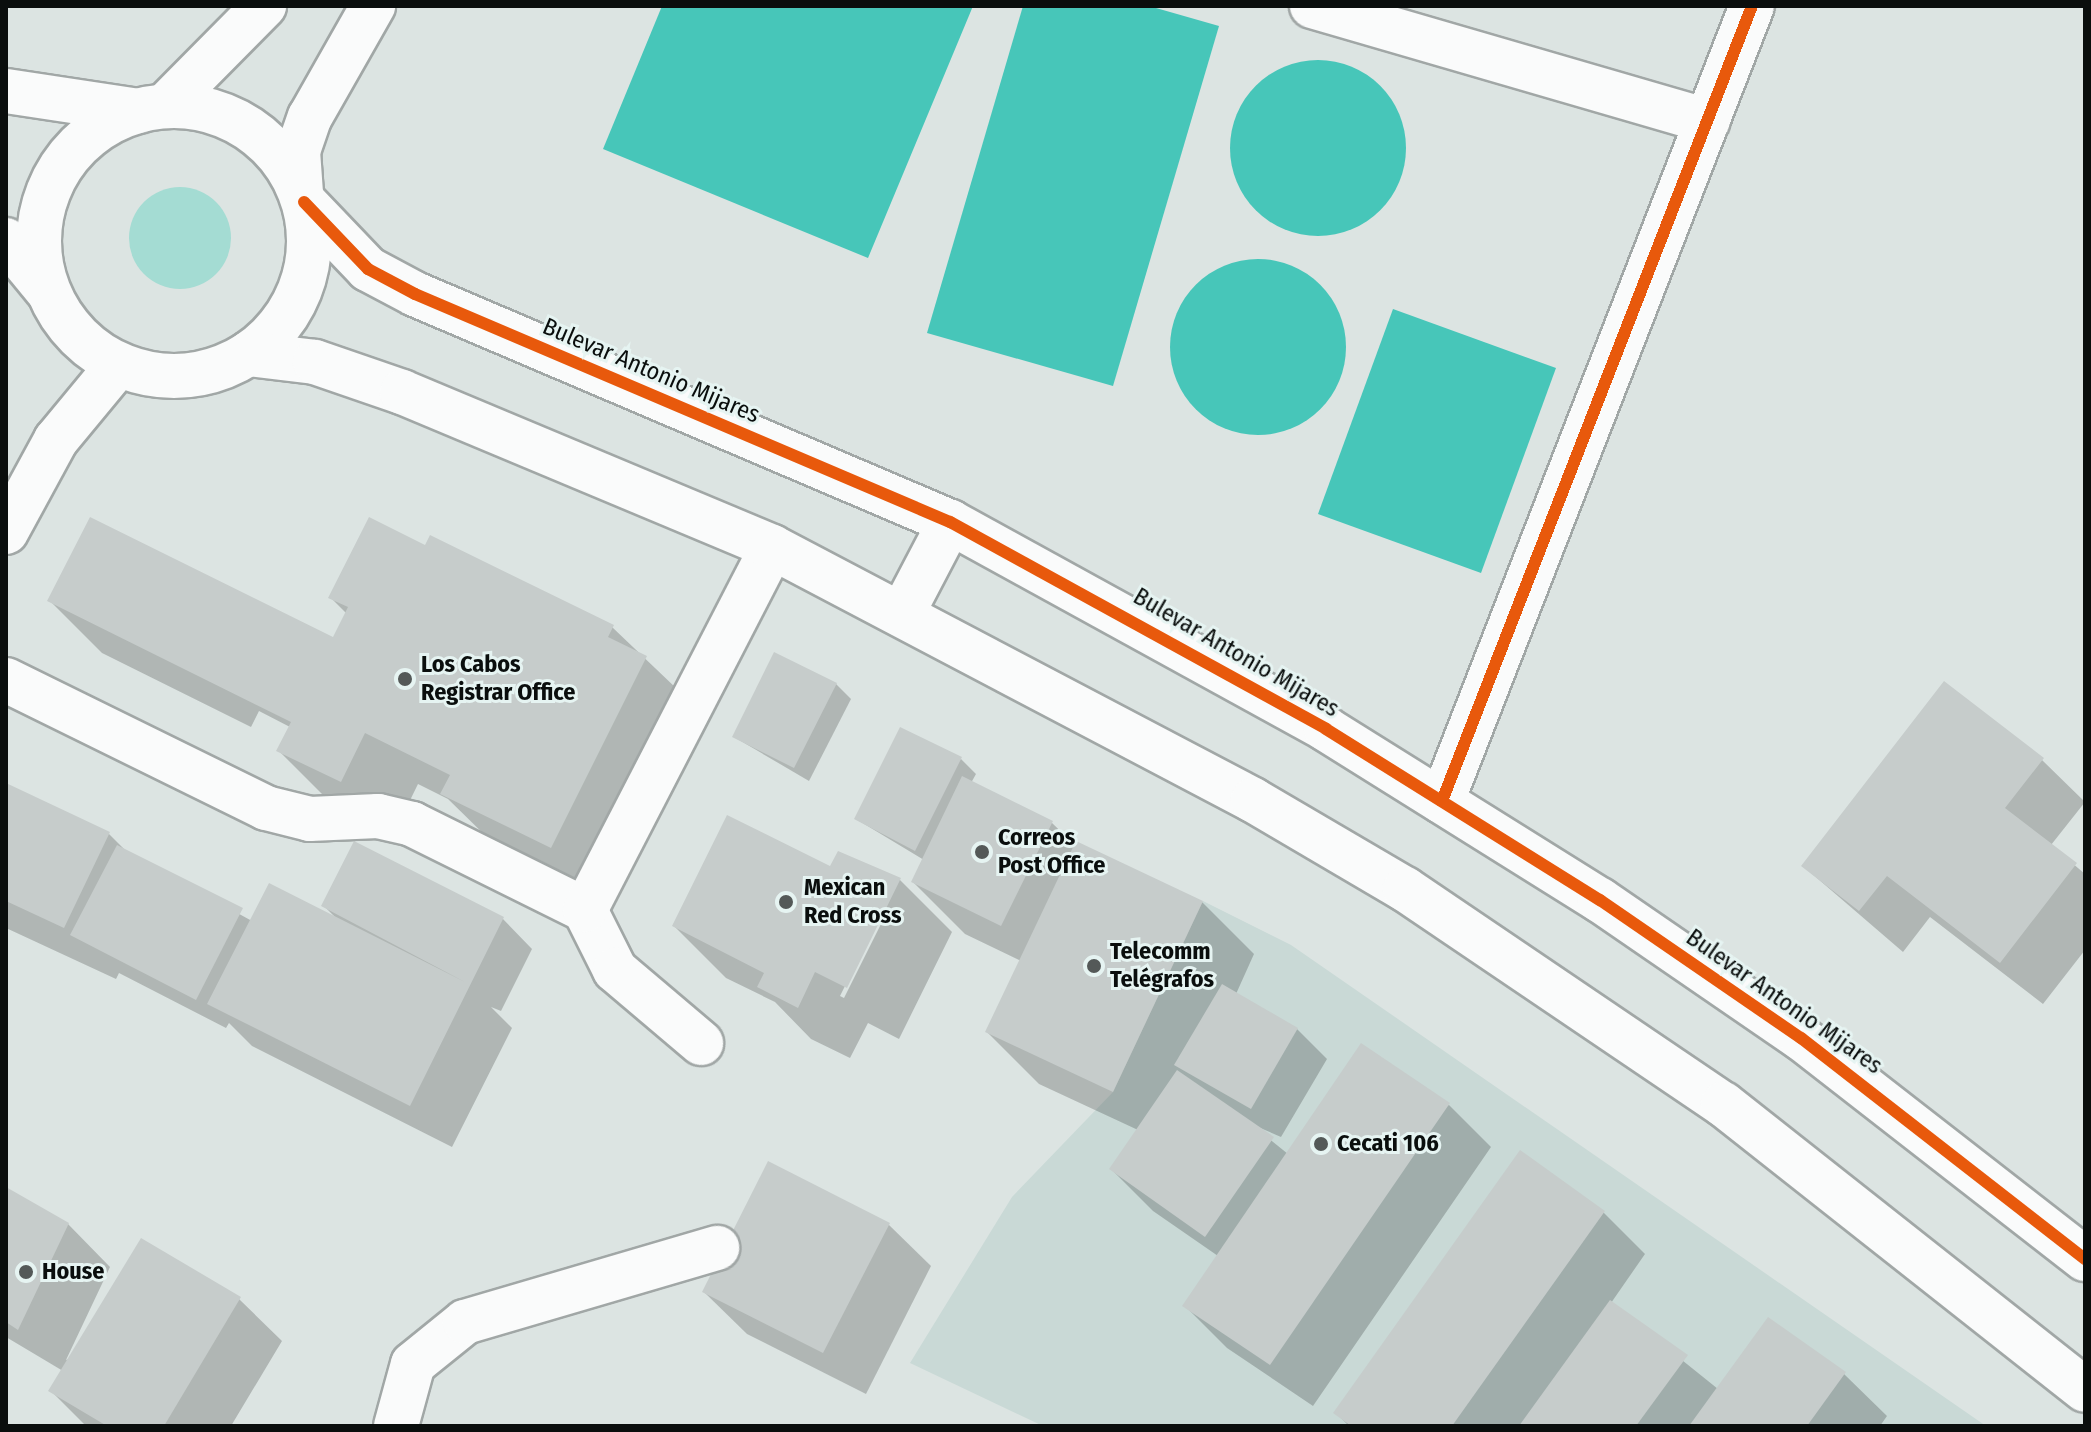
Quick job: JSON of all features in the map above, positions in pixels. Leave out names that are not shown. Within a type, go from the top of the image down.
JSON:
[{"type":"main road","points":[[47,290],[38,234],[54,180],[89,137],[152,108],[264,6]]},
{"type":"main road","points":[[6,240],[47,290],[64,321],[118,365],[184,376],[248,354],[280,325],[301,286],[309,244],[298,151],[310,117],[373,6]]},
{"type":"main road","points":[[1312,6],[1708,121]]},
{"type":"main road","points":[[1442,801],[1752,6]]},
{"type":"main road","points":[[6,91],[222,114],[255,132],[302,197]]},
{"type":"main road","name":"Bulevar Antonio Mijares","points":[[302,197],[368,269],[415,294],[950,522],[1185,647],[1442,801],[1801,1038],[2085,1259]]},
{"type":"main road","points":[[248,354],[315,362],[402,392],[772,547],[1120,726],[1417,897],[1723,1104],[2085,1390]]},
{"type":"main road","points":[[6,532],[56,440],[118,365]]},
{"type":"main road","points":[[902,614],[950,522]]},
{"type":"main road","points":[[585,910],[772,547]]},
{"type":"main road","points":[[6,680],[266,808],[310,819],[378,816],[412,824],[585,910],[615,970],[701,1043]]},
{"type":"main road","points":[[396,1426],[413,1364],[465,1322],[717,1248]]},
{"type":"shaded area","name":"Cecati 106","points":[[1203,901],[1291,945],[1986,1426],[1043,1426],[910,1363],[1012,1197],[1113,1092]]},
{"type":"green space","points":[[180,187],[199,191],[216,202],[227,219],[231,238],[227,257],[216,274],[199,285],[180,289],[161,285],[144,274],[133,257],[129,238],[133,219],[144,202],[161,191]]},
{"type":"water","points":[[662,6],[973,6],[868,258],[603,149]]},
{"type":"water","points":[[1023,6],[1149,6],[1219,26],[1113,386],[927,333]]},
{"type":"water","points":[[1318,60],[1352,67],[1380,86],[1399,114],[1406,148],[1399,182],[1380,210],[1352,229],[1318,236],[1284,229],[1256,210],[1237,182],[1230,148],[1237,114],[1256,86],[1284,67]]},
{"type":"water","points":[[1258,259],[1292,266],[1320,285],[1339,313],[1346,347],[1339,381],[1320,409],[1292,428],[1258,435],[1224,428],[1196,409],[1177,381],[1170,347],[1177,313],[1196,285],[1224,266]]},
{"type":"water","points":[[1393,309],[1556,368],[1481,573],[1318,514]]},
{"type":"building","points":[[90,517],[333,637],[348,607],[328,598],[369,517],[425,545],[430,535],[614,625],[608,637],[647,656],[551,848],[440,794],[450,775],[365,733],[341,782],[276,751],[291,722],[47,601]]},
{"type":"building","points":[[774,652],[837,683],[794,768],[732,737]]},
{"type":"building","points":[[1944,681],[2044,758],[2005,808],[2077,863],[2000,963],[1887,876],[1859,911],[1801,866]]},
{"type":"building","points":[[900,727],[962,757],[915,851],[854,819]]},
{"type":"building","name":"Correos Post Office","points":[[962,776],[1053,821],[1001,926],[911,882]]},
{"type":"building","points":[[6,783],[110,832],[64,928],[6,901]]},
{"type":"building","name":"Mexican Red Cross","points":[[727,815],[830,866],[838,851],[901,878],[847,988],[815,972],[798,1008],[757,987],[764,973],[672,926]]},
{"type":"building","points":[[354,841],[504,917],[410,1106],[207,1004],[269,883],[465,982],[321,906]]},
{"type":"building","name":"Telecomm Telégrafos","points":[[1076,841],[1203,901],[1113,1092],[985,1032]]},
{"type":"building","points":[[117,845],[243,908],[196,1000],[70,935]]},
{"type":"building","points":[[1222,984],[1298,1028],[1251,1109],[1174,1065]]},
{"type":"building","points":[[1361,1043],[1450,1103],[1270,1365],[1182,1306]]},
{"type":"building","points":[[1177,1070],[1274,1137],[1205,1237],[1109,1169]]},
{"type":"building","points":[[1520,1150],[1605,1211],[1452,1426],[1351,1426],[1333,1413]]},
{"type":"building","points":[[768,1161],[890,1223],[823,1353],[702,1292]]},
{"type":"building","name":"House","points":[[6,1187],[69,1223],[18,1330],[6,1322]]},
{"type":"building","points":[[141,1238],[241,1297],[164,1426],[107,1426],[48,1391]]},
{"type":"building","points":[[1610,1300],[1688,1355],[1636,1426],[1519,1426]]},
{"type":"building","points":[[1768,1317],[1846,1372],[1807,1426],[1689,1426]]},
{"type":"cycle path","points":[[1442,801],[1752,6]]},
{"type":"cycle path","points":[[304,202],[368,269],[415,294],[950,522],[1326,729],[1600,900],[1801,1038],[2085,1259]]},
{"type":"place","name":"Los Cabos Registrar Office","points":[[405,679]]},
{"type":"place","name":"Correos Post Office","points":[[982,852]]},
{"type":"place","name":"Mexican Red Cross","points":[[786,902]]},
{"type":"place","name":"Telecomm Telégrafos","points":[[1094,966]]},
{"type":"place","name":"Cecati 106","points":[[1321,1144]]},
{"type":"place","name":"House","points":[[26,1272]]}]
